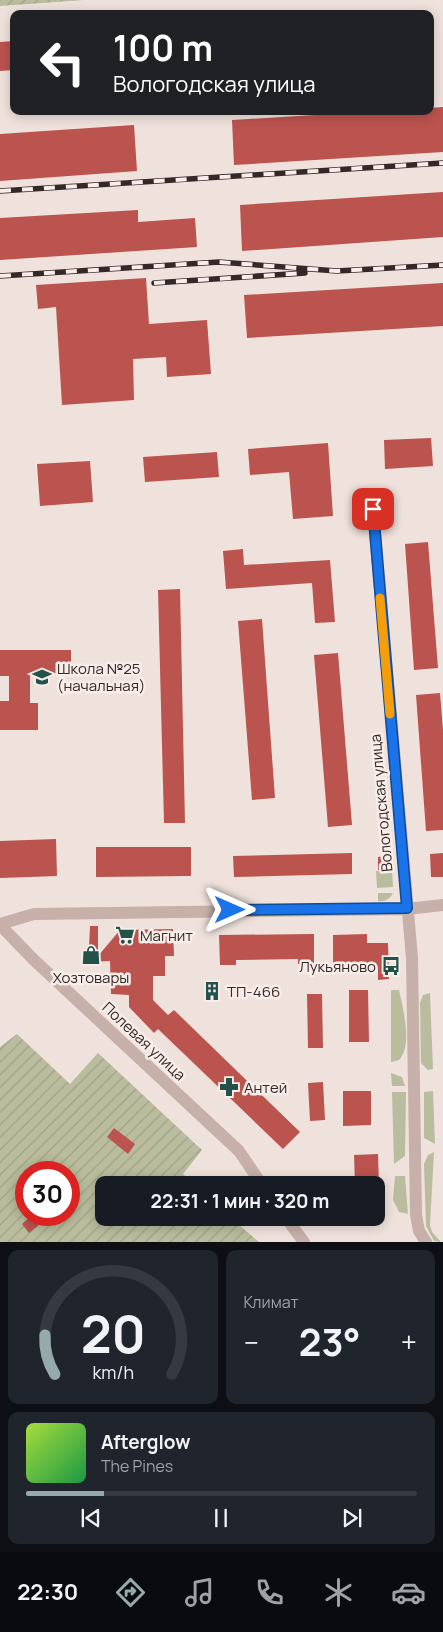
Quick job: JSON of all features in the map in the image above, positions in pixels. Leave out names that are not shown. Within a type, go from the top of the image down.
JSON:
[{"type":"street","name":"Вологодская улица","points":[[373,509],[412,958],[416,1214],[419,1231],[426,1242]]},
{"type":"street","points":[[0,924],[34,914],[407,908],[443,905]]},
{"type":"street","name":"Полевая улица","points":[[0,924],[34,960],[239,1152],[256,1176]]},
{"type":"street","points":[[292,1226],[304,1242]]},
{"type":"green space","points":[[0,0],[84,0],[0,6]]},
{"type":"green space","points":[[392,870],[393,887],[377,888],[376,871]]},
{"type":"green space","points":[[378,893],[393,893],[387,900],[378,901]]},
{"type":"green space","points":[[391,990],[399,990],[406,1026],[406,1036],[403,1054],[399,1060],[391,1062]]},
{"type":"green space","points":[[430,993],[433,1069],[428,1070],[421,1063],[420,1003],[423,995]]},
{"type":"green space","points":[[17,1034],[70,1084],[98,1053],[202,1150],[183,1174],[185,1176],[95,1176],[95,1226],[240,1226],[259,1242],[0,1242],[0,1047]]},
{"type":"green space","points":[[391,1073],[402,1077],[405,1086],[392,1086]]},
{"type":"green space","points":[[433,1091],[435,1144],[424,1138],[424,1092]]},
{"type":"green space","points":[[392,1092],[406,1092],[405,1156],[394,1164]]},
{"type":"green space","points":[[434,1152],[430,1225],[432,1232],[441,1242],[434,1241],[426,1226],[424,1164],[428,1155]]},
{"type":"green space","points":[[395,1176],[405,1176],[408,1214],[399,1212],[393,1200]]},
{"type":"building","points":[[10,41],[10,70],[0,71],[0,42]]},
{"type":"building","points":[[443,107],[443,152],[234,165],[232,120],[314,115],[434,115],[434,108]]},
{"type":"building","points":[[134,125],[137,171],[0,181],[0,134]]},
{"type":"building","points":[[443,192],[443,237],[242,251],[240,205]]},
{"type":"building","points":[[138,210],[138,222],[195,218],[197,247],[0,260],[0,218]]},
{"type":"building","points":[[146,278],[149,324],[207,320],[211,374],[167,377],[166,357],[133,359],[134,400],[62,405],[56,307],[38,309],[36,285]]},
{"type":"building","points":[[443,283],[443,326],[247,338],[244,295]]},
{"type":"building","points":[[431,438],[433,466],[385,469],[384,440]]},
{"type":"building","points":[[328,443],[333,516],[293,519],[289,472],[250,475],[248,449]]},
{"type":"building","points":[[217,452],[219,477],[145,482],[143,457]]},
{"type":"building","points":[[90,461],[93,502],[40,506],[37,464]]},
{"type":"building","points":[[428,542],[438,668],[414,670],[405,544]]},
{"type":"building","points":[[243,549],[244,565],[330,560],[335,622],[315,623],[312,583],[226,589],[223,551]]},
{"type":"building","points":[[180,589],[185,823],[164,823],[158,590]]},
{"type":"building","points":[[262,619],[275,798],[252,800],[238,621]]},
{"type":"building","points":[[0,650],[71,650],[71,675],[30,675],[30,703],[38,703],[38,730],[0,730],[0,701],[9,701],[9,676],[0,676]]},
{"type":"building","points":[[338,653],[352,825],[328,827],[314,655]]},
{"type":"building","points":[[440,693],[443,730],[443,830],[426,831],[416,695]]},
{"type":"building","points":[[56,839],[57,876],[0,878],[0,841]]},
{"type":"building","points":[[96,847],[191,847],[191,876],[96,877]]},
{"type":"building","points":[[352,853],[352,874],[234,877],[233,856]]},
{"type":"building","points":[[443,853],[443,877],[431,877],[430,854]]},
{"type":"building","points":[[387,856],[388,869],[378,870],[378,857]]},
{"type":"building","points":[[90,926],[98,926],[98,956],[120,930],[173,929],[174,956],[165,956],[165,976],[153,976],[153,1000],[168,1015],[174,1010],[300,1132],[283,1149],[158,1029],[154,1033],[129,1007],[129,995],[111,994],[110,961],[87,962],[86,948],[89,948]]},
{"type":"building","points":[[314,934],[314,964],[298,964],[298,959],[236,960],[236,965],[220,965],[219,935]]},
{"type":"building","points":[[367,934],[367,943],[388,943],[389,979],[378,980],[378,968],[333,968],[333,935]]},
{"type":"building","name":"ТП-466","points":[[206,985],[217,985],[217,996],[206,997]]},
{"type":"building","points":[[349,990],[368,990],[369,1042],[349,1042]]},
{"type":"building","points":[[307,994],[322,994],[323,1048],[308,1048]]},
{"type":"building","points":[[323,1082],[325,1120],[310,1121],[308,1083]]},
{"type":"building","points":[[343,1091],[371,1091],[371,1125],[343,1126]]},
{"type":"building","points":[[114,1128],[135,1144],[128,1154],[107,1137]]},
{"type":"building","points":[[378,1154],[379,1176],[355,1176],[354,1155]]},
{"type":"building","points":[[24,1226],[38,1226],[29,1233]]},
{"type":"railway","points":[[0,191],[443,163]]},
{"type":"railway","points":[[0,276],[219,262],[337,271],[443,265]]},
{"type":"railway","points":[[154,283],[305,273]]},
{"type":"slow traffic","points":[[380,598],[390,714]]},
{"type":"place","name":"Школа №25 (начальная)","points":[[42,677]]},
{"type":"place","name":"Магнит","points":[[125,935]]},
{"type":"place","name":"Хозтовары","points":[[91,955]]},
{"type":"place","name":"Лукьяново","points":[[391,966]]},
{"type":"place","name":"ТП-466","points":[[212,991]]},
{"type":"place","name":"Антей","points":[[229,1087]]},
{"type":"route","points":[[230,910],[407,908],[373,509]]}]
